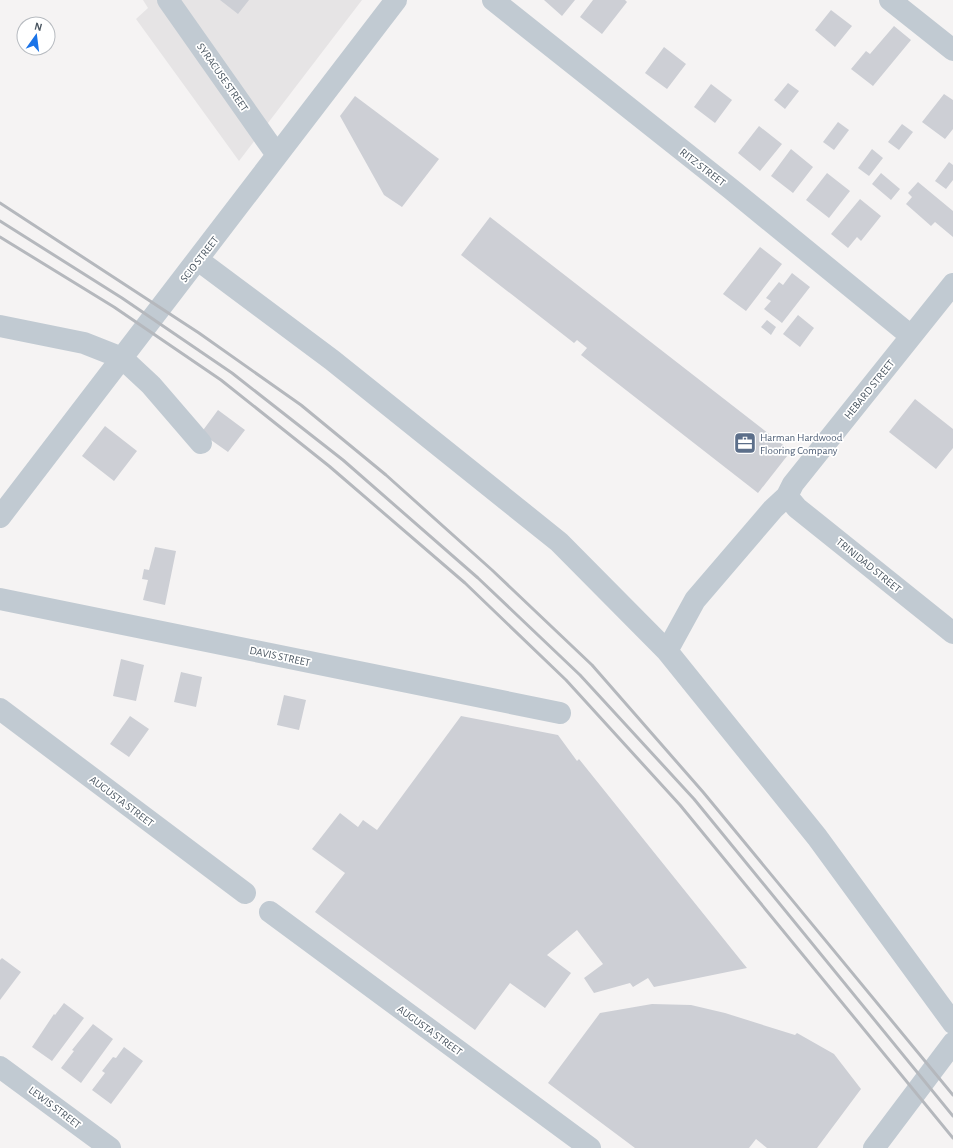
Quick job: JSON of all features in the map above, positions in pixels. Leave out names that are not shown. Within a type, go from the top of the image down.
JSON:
[{"type":"street","name":"SYRACUSE STREET","points":[[168,0],[277,155]]},
{"type":"street","name":"SCIO STREET","points":[[0,517],[396,0]]},
{"type":"street","name":"RITZ STREET","points":[[492,0],[731,189],[911,336]]},
{"type":"street","points":[[890,0],[953,50]]},
{"type":"street","points":[[198,260],[332,360],[559,542],[667,651],[817,837],[953,1023]]},
{"type":"street","name":"HEBARD STREET","points":[[667,651],[694,600],[773,509],[787,496],[793,484],[953,284]]},
{"type":"street","points":[[0,326],[84,343],[122,358],[151,385],[201,443]]},
{"type":"street","name":"TRINIDAD STREET","points":[[787,496],[797,508],[953,633]]},
{"type":"street","name":"DAVIS STREET","points":[[0,599],[560,713]]},
{"type":"street","name":"AUGUSTA STREET","points":[[0,709],[245,893]]},
{"type":"street","name":"AUGUSTA STREET","points":[[270,912],[590,1148]]},
{"type":"street","points":[[874,1148],[953,1043]]},
{"type":"street","name":"LEWIS STREET","points":[[0,1067],[110,1148]]},
{"type":"shaded area","points":[[143,0],[362,0],[239,161],[136,19],[148,8]]},
{"type":"building","points":[[220,0],[249,0],[238,14]]},
{"type":"building","points":[[544,0],[575,0],[562,16]]},
{"type":"building","points":[[593,0],[625,0],[627,2],[602,34],[580,17]]},
{"type":"building","points":[[831,10],[852,26],[835,47],[815,30]]},
{"type":"building","points":[[894,26],[911,40],[873,86],[851,69],[866,51],[870,54]]},
{"type":"building","points":[[664,47],[686,64],[667,89],[645,73]]},
{"type":"building","points":[[788,83],[799,91],[785,109],[774,100]]},
{"type":"building","points":[[711,84],[732,100],[715,123],[694,107]]},
{"type":"building","points":[[944,94],[953,100],[953,129],[945,139],[922,122]]},
{"type":"building","points":[[355,96],[439,159],[402,207],[384,195],[340,116]]},
{"type":"building","points":[[838,122],[849,130],[834,150],[823,142]]},
{"type":"building","points":[[902,124],[913,132],[899,150],[888,142]]},
{"type":"building","points":[[759,126],[782,144],[760,171],[738,153]]},
{"type":"building","points":[[791,149],[813,167],[793,193],[771,176]]},
{"type":"building","points":[[872,149],[883,158],[869,176],[858,168]]},
{"type":"building","points":[[949,162],[953,165],[953,180],[946,189],[935,181]]},
{"type":"building","points":[[827,173],[850,191],[829,218],[806,200]]},
{"type":"building","points":[[881,173],[900,189],[891,200],[872,184]]},
{"type":"building","points":[[918,182],[953,211],[953,237],[935,222],[931,226],[906,204],[912,197],[908,193]]},
{"type":"building","points":[[860,199],[881,216],[861,241],[857,237],[848,248],[831,234]]},
{"type":"building","points":[[490,217],[791,451],[758,493],[581,355],[587,348],[577,340],[574,343],[461,255]]},
{"type":"building","points":[[760,247],[782,264],[746,311],[723,294]]},
{"type":"building","points":[[792,273],[810,287],[782,323],[764,309],[771,301],[766,298],[779,282],[783,285]]},
{"type":"building","points":[[798,315],[814,328],[800,347],[783,334]]},
{"type":"building","points":[[767,320],[776,327],[771,335],[761,327]]},
{"type":"building","points":[[915,399],[953,429],[953,448],[936,469],[889,432]]},
{"type":"building","points":[[218,410],[245,430],[228,452],[201,433]]},
{"type":"building","points":[[105,426],[137,451],[114,481],[82,456]]},
{"type":"building","points":[[155,547],[176,551],[165,605],[143,600],[148,580],[142,579],[144,569],[149,570]]},
{"type":"building","points":[[121,659],[144,665],[136,701],[113,696]]},
{"type":"building","points":[[181,672],[202,677],[196,707],[174,702]]},
{"type":"building","points":[[284,695],[306,700],[299,730],[277,725]]},
{"type":"building","points":[[130,716],[149,729],[129,757],[110,744]]},
{"type":"building","points":[[461,716],[558,735],[577,761],[579,759],[747,968],[654,987],[648,978],[633,987],[630,983],[594,993],[584,978],[603,964],[577,930],[547,955],[571,973],[545,1008],[510,983],[475,1030],[315,912],[345,873],[312,849],[340,813],[358,827],[363,820],[377,830]]},
{"type":"building","points":[[2,958],[21,972],[0,1000],[0,960]]},
{"type":"building","points":[[64,1003],[84,1018],[52,1061],[32,1047],[54,1014],[55,1015]]},
{"type":"building","points":[[652,1004],[691,1005],[725,1013],[795,1035],[797,1033],[834,1054],[861,1089],[817,1148],[767,1148],[756,1139],[749,1148],[635,1148],[548,1083],[600,1013]]},
{"type":"building","points":[[93,1024],[113,1039],[81,1083],[61,1068],[74,1051],[72,1050]]},
{"type":"building","points":[[124,1047],[143,1061],[111,1104],[92,1090],[105,1073],[102,1071],[113,1057],[116,1058]]},
{"type":"railway","points":[[0,203],[199,333],[301,405],[386,475],[492,570],[592,665],[703,792],[953,1095]]},
{"type":"railway","points":[[0,221],[122,298],[232,373],[343,460],[478,578],[580,675],[694,799],[953,1116]]},
{"type":"railway","points":[[0,237],[114,307],[221,380],[329,466],[465,583],[566,680],[680,805],[953,1138]]},
{"type":"place","name":"Harman Hardwood Flooring Company","points":[[745,443]]}]
